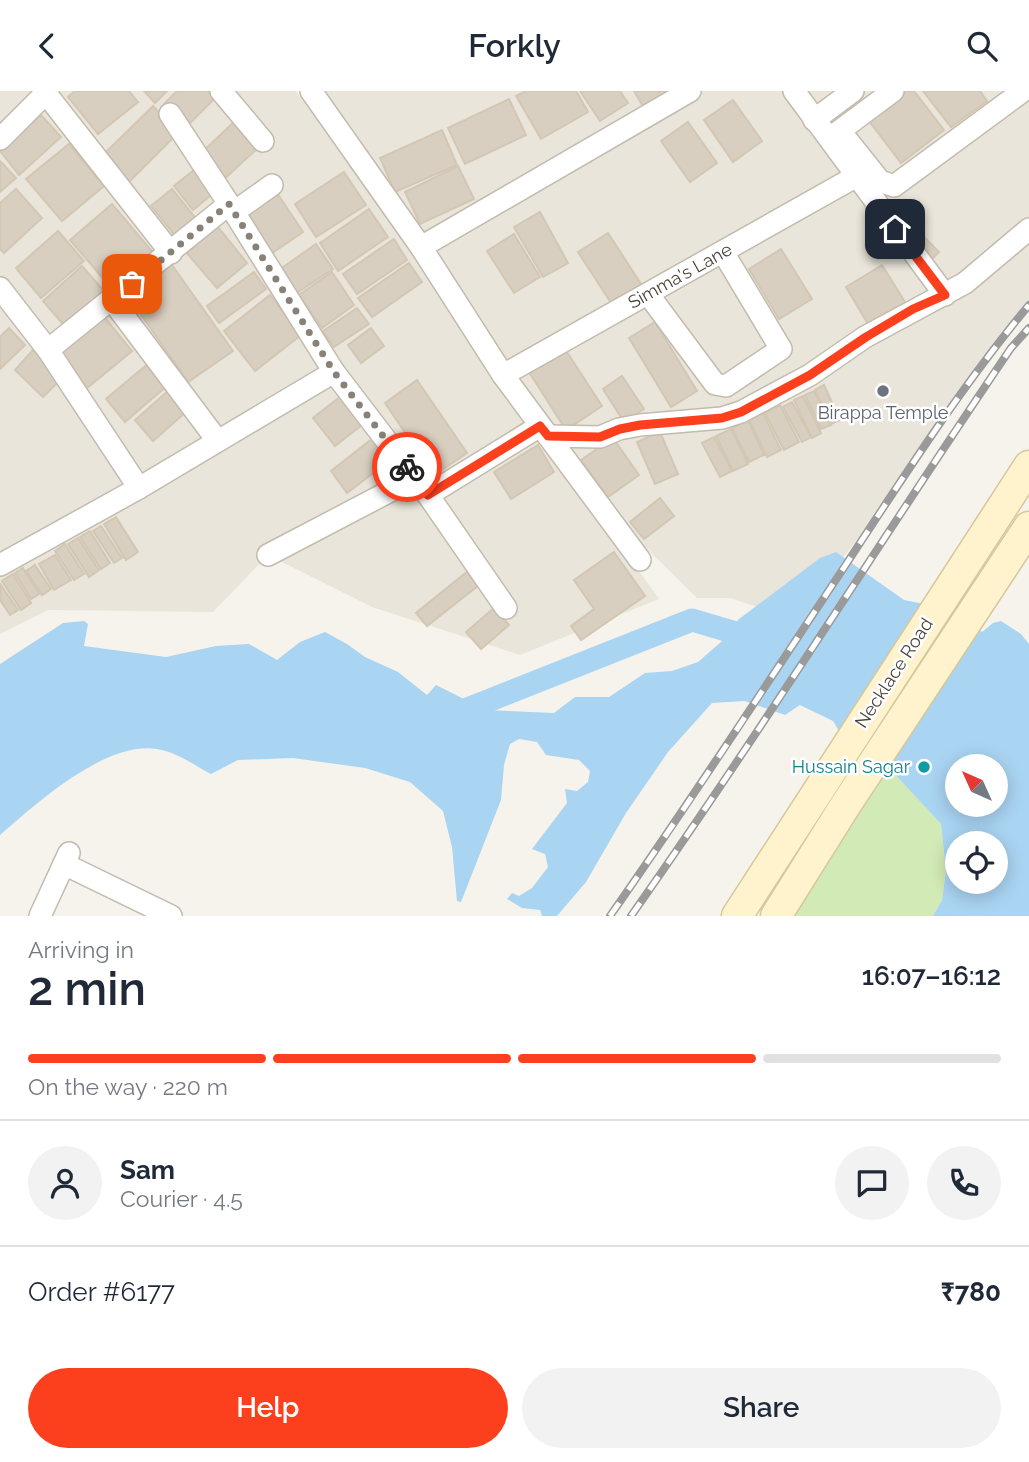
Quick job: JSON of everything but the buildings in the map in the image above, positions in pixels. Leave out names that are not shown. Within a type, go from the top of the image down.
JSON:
[{"type":"main road","name":"Necklace Road","points":[[737,916],[1029,466]]},
{"type":"main road","name":"Necklace Road","points":[[776,916],[845,806],[1025,533]]},
{"type":"street","points":[[220,91],[263,141]]},
{"type":"street","points":[[311,91],[421,247],[503,375],[639,560]]},
{"type":"street","points":[[421,247],[690,91]]},
{"type":"street","points":[[794,91],[814,120],[834,135],[880,181],[894,185],[901,183],[1023,91]]},
{"type":"street","points":[[814,120],[853,91]]},
{"type":"street","points":[[834,135],[893,91]]},
{"type":"street","points":[[0,139],[46,92],[171,253]]},
{"type":"street","points":[[170,114],[334,372],[422,486],[506,608]]},
{"type":"street","points":[[834,135],[855,177],[945,295]]},
{"type":"street","name":"Simma's Lane","points":[[503,375],[855,177]]},
{"type":"street","points":[[48,351],[171,253],[232,208],[272,185]]},
{"type":"street","points":[[268,555],[544,431],[600,437],[640,425],[722,418],[741,412],[810,375],[901,316],[965,283],[1029,229]]},
{"type":"street","points":[[648,294],[715,384],[726,386],[781,349],[723,252]]},
{"type":"street","points":[[0,288],[48,351],[139,488]]},
{"type":"street","points":[[112,300],[217,440]]},
{"type":"street","points":[[0,565],[139,488],[334,372]]},
{"type":"street","points":[[40,916],[67,859],[171,916]]},
{"type":"shaded area","points":[[0,91],[296,91],[659,599],[520,655],[372,607],[268,555],[213,612],[48,610],[0,634]]},
{"type":"shaded area","points":[[315,91],[1029,91],[1029,308],[1001,339],[887,503],[793,619],[730,598],[697,598],[625,527],[570,456]]},
{"type":"green space","points":[[889,768],[941,824],[945,878],[942,900],[933,916],[792,916]]},
{"type":"water","points":[[836,552],[904,600],[959,611],[982,632],[993,623],[1001,621],[1021,634],[1029,644],[1029,916],[933,916],[942,900],[945,878],[945,894],[1008,894],[1008,831],[945,831],[945,862],[941,824],[889,768],[832,742],[839,731],[833,721],[800,705],[785,715],[745,701],[712,703],[668,752],[626,813],[586,882],[557,916],[542,916],[540,910],[522,908],[507,899],[512,893],[519,896],[532,888],[548,867],[545,854],[532,849],[567,803],[565,789],[577,791],[588,782],[590,771],[579,760],[546,755],[537,742],[519,739],[510,744],[504,765],[501,800],[461,902],[457,901],[452,847],[443,811],[410,782],[365,768],[293,758],[238,760],[211,774],[171,753],[157,749],[137,749],[94,764],[73,777],[0,835],[0,664],[63,623],[84,621],[88,624],[84,646],[166,657],[216,646],[249,644],[277,660],[300,642],[325,632],[365,657],[398,672],[427,695],[436,685],[486,710],[554,713],[575,697],[609,697],[645,673],[672,671],[698,662],[721,642],[739,619],[820,558]]},
{"type":"waterway","points":[[450,716],[692,620],[736,633],[759,632]]},
{"type":"railway","points":[[610,916],[699,787],[933,434],[1029,305]]},
{"type":"railway","points":[[631,916],[728,775],[1011,348],[1029,328]]},
{"type":"way so far","points":[[132,284],[229,204],[334,372],[407,467]]},
{"type":"place","name":"Birappa Temple","points":[[883,391]]},
{"type":"place","name":"Hussain Sagar","points":[[924,767]]},
{"type":"route","points":[[407,467],[428,495],[540,426],[548,436],[600,437],[640,425],[722,418],[741,412],[810,375],[913,309],[945,295],[895,229]]}]
